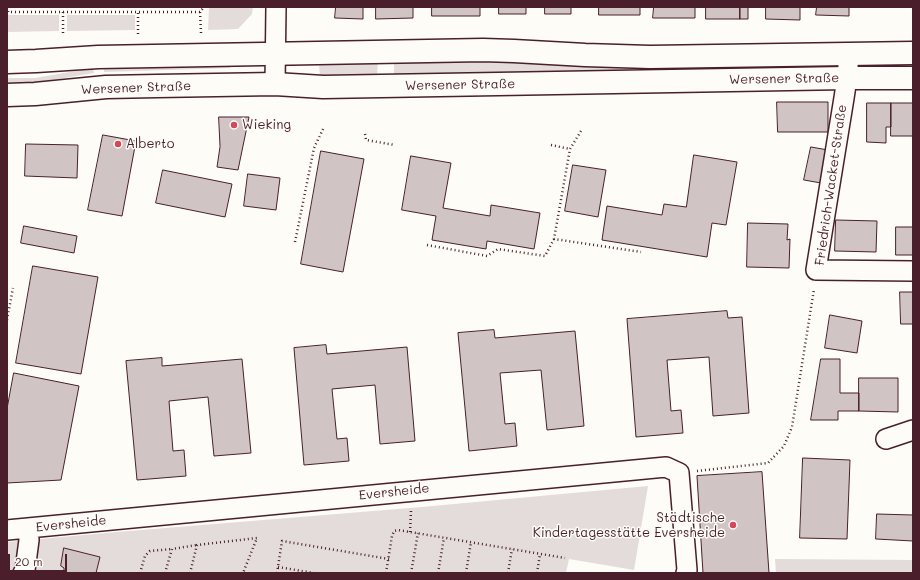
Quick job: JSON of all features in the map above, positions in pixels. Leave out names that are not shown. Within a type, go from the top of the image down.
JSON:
[{"type":"main road","name":"Wersener Straße","points":[[7,62],[98,57],[483,50],[650,57],[913,53]]},
{"type":"main road","name":"Wersener Straße","points":[[7,95],[35,94],[106,87],[275,84],[323,87],[913,78]]},
{"type":"street","points":[[275,84],[276,7]]},
{"type":"street","name":"Friedrich-Wacket-Straße","points":[[849,54],[847,78],[816,270],[913,271]]},
{"type":"street","points":[[886,439],[913,430]]},
{"type":"street","name":"Eversheide","points":[[7,530],[666,467],[679,474]]},
{"type":"street","points":[[679,474],[687,570],[686,573]]},
{"type":"street","points":[[23,573],[25,570],[29,540],[28,529]]},
{"type":"path","points":[[8,7],[8,12],[200,12]]},
{"type":"path","points":[[35,7],[38,12]]},
{"type":"path","points":[[201,33],[200,12],[204,7]]},
{"type":"path","points":[[63,12],[63,34]]},
{"type":"path","points":[[138,12],[138,34]]},
{"type":"path","points":[[295,242],[314,148],[324,127]]},
{"type":"path","points":[[427,245],[487,256],[498,249],[545,256],[554,239],[570,149],[581,131]]},
{"type":"path","points":[[365,134],[366,140],[396,145]]},
{"type":"path","points":[[551,145],[570,149]]},
{"type":"path","points":[[554,239],[641,252]]},
{"type":"path","points":[[679,474],[768,463],[784,446],[792,427],[816,270]]},
{"type":"path","points":[[7,320],[13,288]]},
{"type":"path","points":[[386,573],[392,536],[394,531],[398,530],[565,558]]},
{"type":"path","points":[[411,573],[418,533]]},
{"type":"path","points":[[140,573],[145,556],[150,551],[257,538],[242,573]]},
{"type":"path","points":[[438,573],[444,538]]},
{"type":"path","points":[[277,573],[282,541],[388,559]]},
{"type":"path","points":[[466,573],[471,542]]},
{"type":"path","points":[[190,573],[197,545]]},
{"type":"path","points":[[165,573],[172,549]]},
{"type":"path","points":[[508,573],[512,549]]},
{"type":"path","points":[[537,573],[540,554]]},
{"type":"path","points":[[278,567],[314,573]]},
{"type":"shaded area","points":[[209,7],[253,7],[252,14],[238,29],[208,30]]},
{"type":"shaded area","points":[[7,15],[59,15],[59,31],[7,32]]},
{"type":"shaded area","points":[[67,15],[135,15],[135,30],[67,31]]},
{"type":"shaded area","points":[[394,60],[804,64],[804,69],[394,76]]},
{"type":"shaded area","points":[[378,61],[377,76],[320,78],[319,62]]},
{"type":"shaded area","points":[[230,63],[230,68],[104,72],[104,66]]},
{"type":"shaded area","points":[[883,63],[913,63],[913,68],[883,68]]},
{"type":"shaded area","points":[[93,68],[94,73],[36,83],[7,84],[7,78],[35,78]]},
{"type":"shaded area","points":[[648,486],[634,570],[569,559],[566,573],[7,573],[7,542],[422,507]]},
{"type":"shaded area","points":[[775,559],[913,560],[913,573],[776,573]]},
{"type":"building","points":[[336,7],[363,7],[363,19],[335,18]]},
{"type":"building","points":[[376,7],[413,7],[413,18],[376,19]]},
{"type":"building","points":[[432,7],[480,7],[480,16],[432,16]]},
{"type":"building","points":[[499,7],[526,7],[526,14],[499,14]]},
{"type":"building","points":[[545,7],[571,7],[571,14],[545,14]]},
{"type":"building","points":[[599,7],[640,7],[640,15],[599,15]]},
{"type":"building","points":[[654,7],[695,7],[695,18],[653,18]]},
{"type":"building","points":[[706,7],[740,7],[740,19],[706,19]]},
{"type":"building","points":[[740,7],[748,7],[748,19],[740,19]]},
{"type":"building","points":[[766,7],[800,7],[800,20],[766,19]]},
{"type":"building","points":[[817,7],[849,7],[849,16],[816,15]]},
{"type":"building","points":[[777,102],[828,102],[828,132],[778,132]]},
{"type":"building","points":[[867,103],[891,103],[891,127],[886,127],[886,143],[867,142]]},
{"type":"building","points":[[891,103],[913,103],[913,136],[891,136]]},
{"type":"building","points":[[219,117],[249,117],[238,170],[217,167],[220,147]]},
{"type":"building","points":[[103,135],[136,141],[122,216],[88,210]]},
{"type":"building","points":[[26,144],[78,145],[77,178],[25,176]]},
{"type":"building","points":[[811,147],[828,150],[821,183],[804,180]]},
{"type":"building","points":[[321,151],[364,159],[343,272],[301,264]]},
{"type":"building","points":[[694,155],[737,162],[726,225],[712,223],[707,257],[602,240],[607,206],[662,215],[664,204],[686,207]]},
{"type":"building","points":[[411,156],[451,163],[443,208],[490,216],[491,205],[540,213],[534,249],[487,241],[486,249],[432,240],[436,216],[402,210]]},
{"type":"building","points":[[573,165],[606,170],[598,217],[565,211]]},
{"type":"building","points":[[163,170],[232,184],[225,217],[156,203]]},
{"type":"building","points":[[248,174],[280,178],[276,210],[244,206]]},
{"type":"building","points":[[836,220],[877,221],[876,252],[835,251]]},
{"type":"building","points":[[748,223],[788,224],[787,240],[790,239],[789,268],[747,267]]},
{"type":"building","points":[[24,226],[77,236],[74,253],[21,243]]},
{"type":"building","points":[[896,227],[913,227],[913,255],[896,255]]},
{"type":"building","points":[[33,266],[98,277],[81,374],[16,363]]},
{"type":"building","points":[[900,292],[913,292],[913,324],[901,324]]},
{"type":"building","points":[[727,311],[728,318],[742,317],[749,413],[713,416],[709,357],[667,360],[671,411],[681,410],[683,433],[636,437],[627,319]]},
{"type":"building","points":[[830,315],[862,321],[857,353],[825,348]]},
{"type":"building","points":[[494,330],[495,338],[575,331],[584,426],[547,430],[541,370],[500,373],[505,424],[515,423],[517,446],[469,451],[458,333]]},
{"type":"building","points":[[326,345],[327,354],[407,347],[415,441],[380,444],[375,385],[332,389],[337,439],[347,438],[349,461],[304,465],[294,348]]},
{"type":"building","points":[[162,358],[162,366],[242,359],[251,453],[214,456],[208,397],[169,401],[173,451],[184,450],[186,476],[137,480],[126,361]]},
{"type":"building","points":[[821,359],[840,359],[840,393],[859,393],[859,411],[838,411],[838,420],[811,420]]},
{"type":"building","points":[[14,373],[79,386],[61,480],[7,483],[7,409]]},
{"type":"building","points":[[859,378],[898,378],[898,412],[859,411]]},
{"type":"building","points":[[803,458],[850,460],[847,539],[800,538]]},
{"type":"building","name":"Städtische Kindertagesstätte Eversheide","points":[[762,472],[769,573],[703,573],[697,476]]},
{"type":"building","points":[[877,514],[913,515],[913,541],[876,539]]},
{"type":"building","points":[[64,548],[100,557],[96,573],[64,573],[64,568],[61,566]]},
{"type":"place","name":"Wieking","points":[[234,125]]},
{"type":"place","name":"Alberto","points":[[118,144]]},
{"type":"place","name":"Städtische Kindertagesstätte Eversheide","points":[[733,525]]}]
